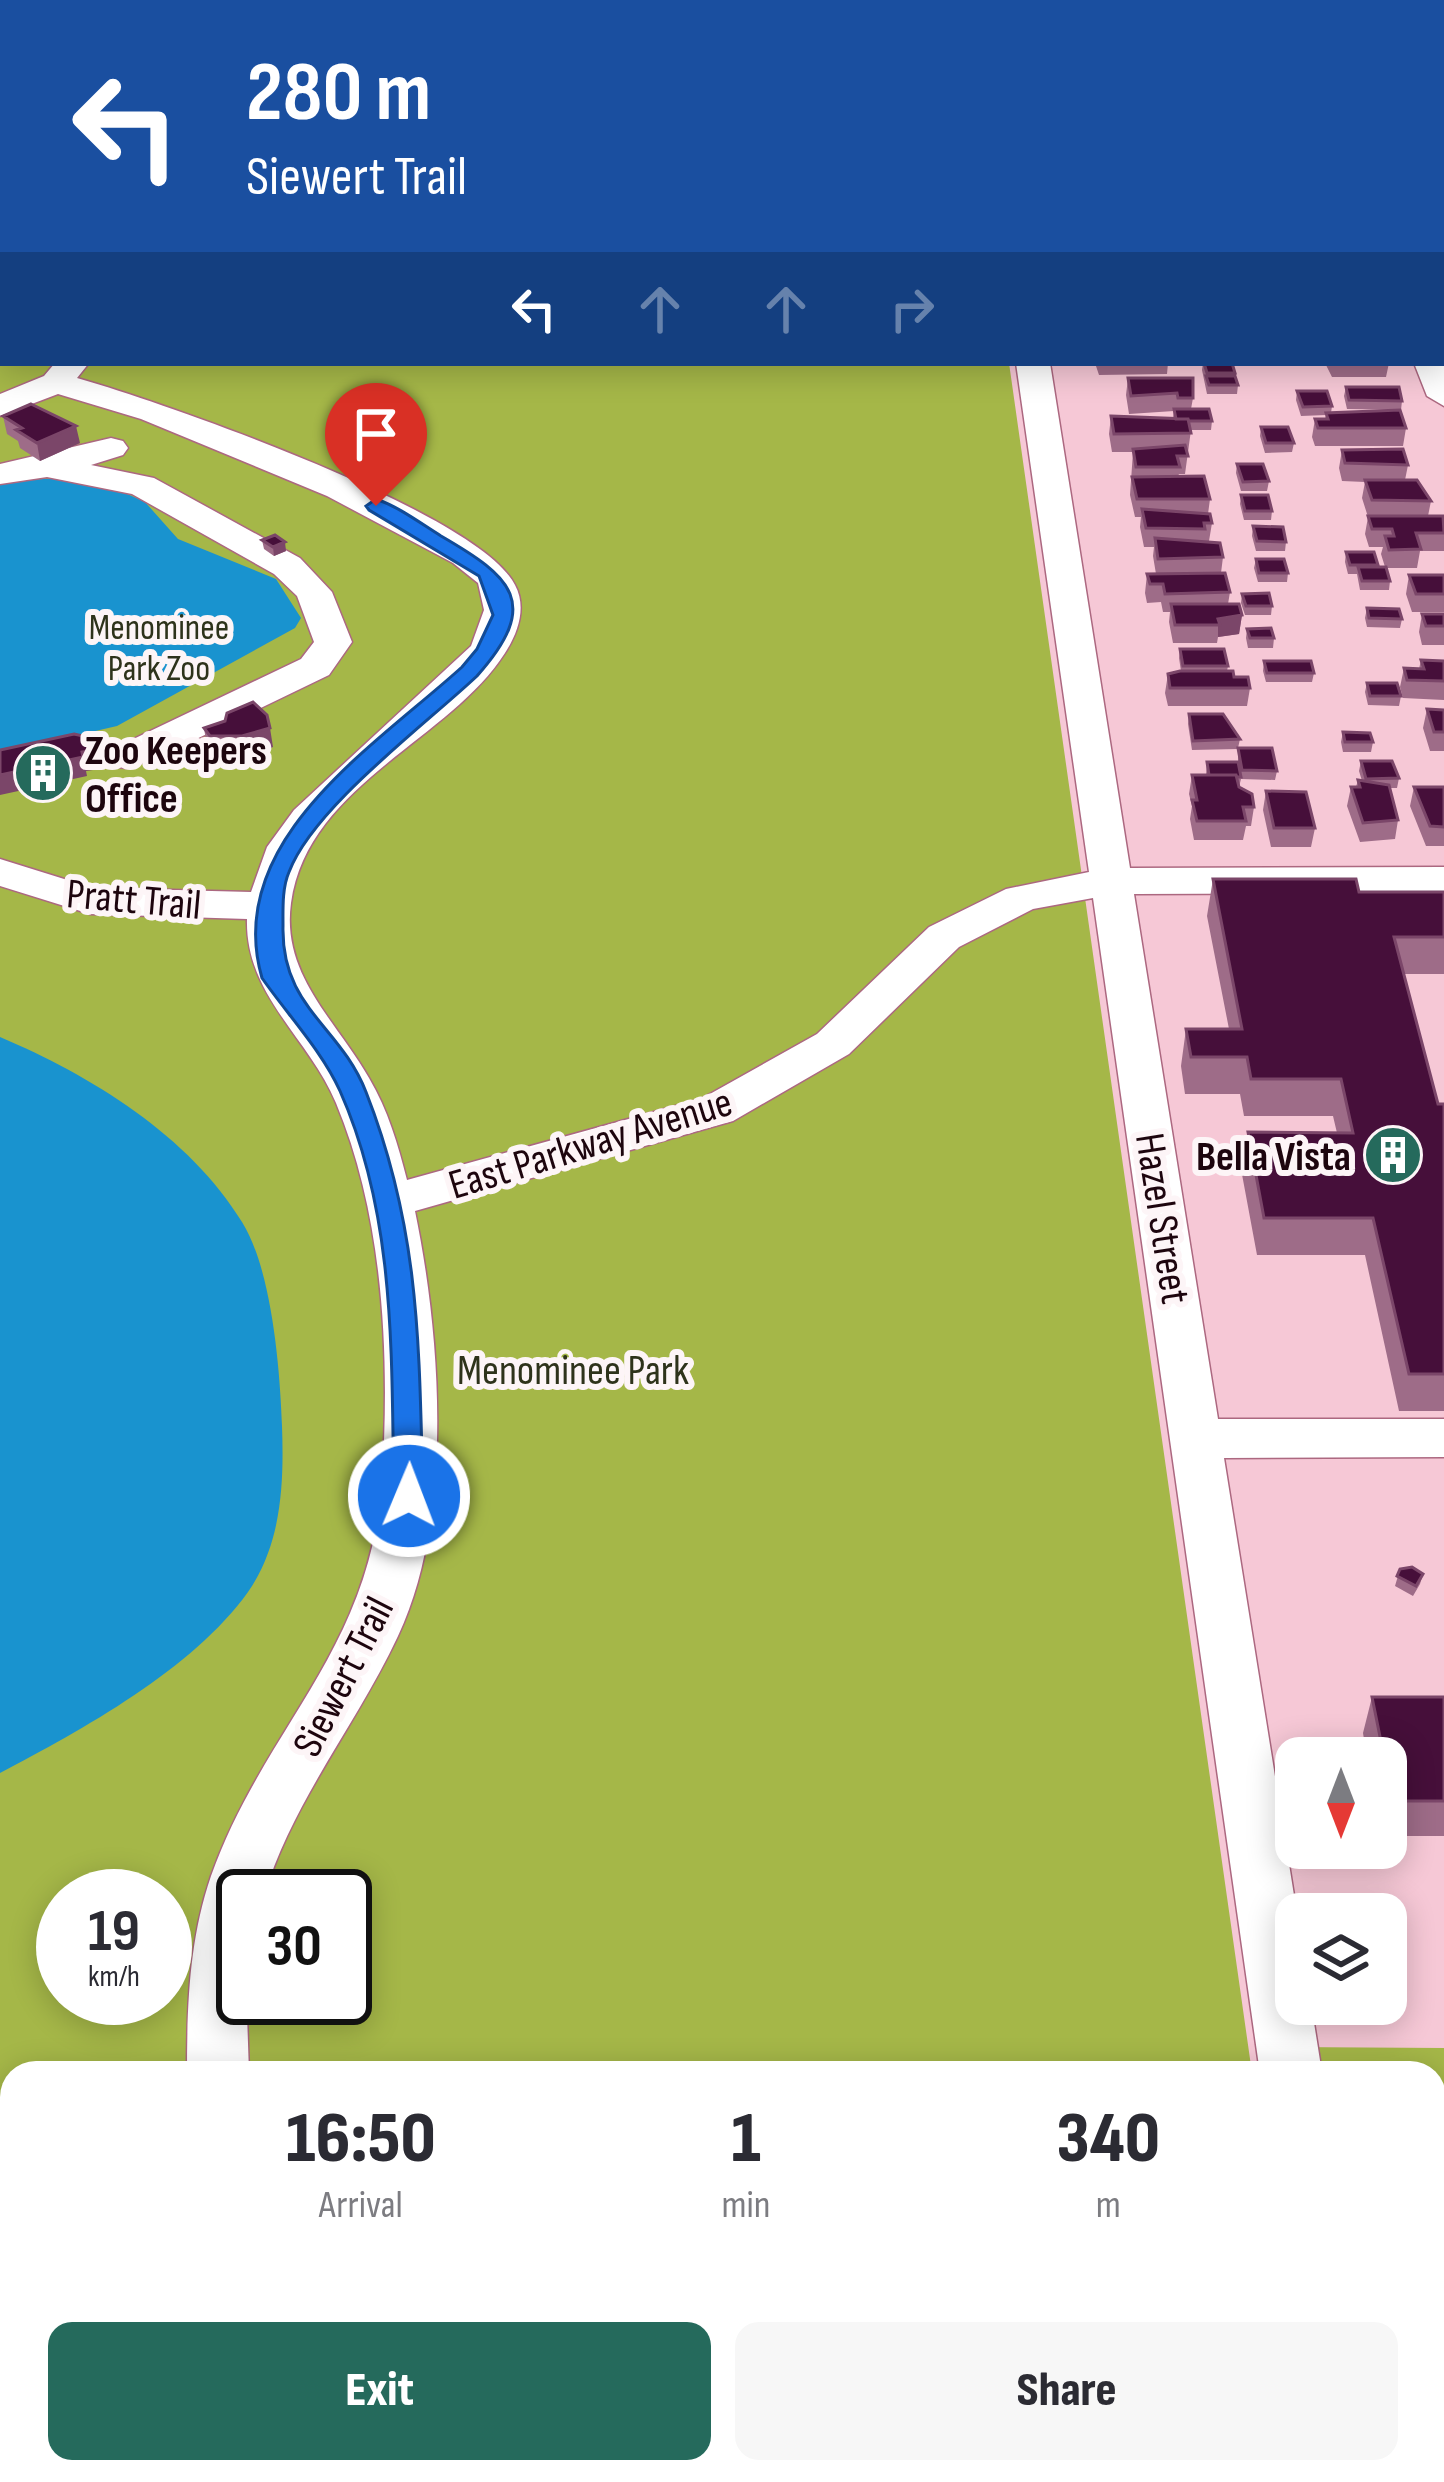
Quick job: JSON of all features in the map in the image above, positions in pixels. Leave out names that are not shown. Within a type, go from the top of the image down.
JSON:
[{"type":"street","name":"Hazel Street","points":[[1034,366],[1289,2061]]},
{"type":"street","points":[[1433,366],[1444,396]]},
{"type":"street","points":[[0,406],[64,373]]},
{"type":"street","name":"Siewert Trail","points":[[64,373],[349,490],[477,563],[502,597],[503,615],[487,652],[302,826],[275,874],[270,961],[275,978],[351,1087],[390,1201],[401,1255],[409,1496],[373,1632],[275,1799],[239,1880],[228,1914],[219,2061]]},
{"type":"street","points":[[0,473],[47,467],[111,448]]},
{"type":"street","points":[[0,767],[74,749],[126,756],[145,749],[315,667],[333,641],[314,592],[287,566],[250,543],[142,485],[47,467]]},
{"type":"street","name":"Pratt Trail","points":[[0,872],[90,901],[271,906]]},
{"type":"street","name":"East Parkway Avenue","points":[[390,1201],[621,1142],[717,1110],[832,1044],[911,964],[980,916],[1055,889],[1112,881],[1444,880]]},
{"type":"street","points":[[1198,1439],[1444,1438]]},
{"type":"green space","name":"Menominee Park","points":[[0,366],[1009,366],[1250,2061],[0,2061]]},
{"type":"green space","points":[[1287,2047],[1444,2048],[1444,2061],[1289,2061]]},
{"type":"water","points":[[66,478],[114,488],[145,502],[178,539],[276,579],[301,618],[295,628],[117,726],[0,753],[0,481]]},
{"type":"water","points":[[0,1037],[68,1070],[135,1112],[195,1162],[242,1222],[261,1266],[272,1321],[283,1447],[281,1491],[268,1553],[248,1592],[225,1620],[198,1647],[134,1695],[0,1773]]},
{"type":"building","points":[[1205,366],[1233,366],[1235,373],[1207,373]]},
{"type":"building","points":[[1206,376],[1235,376],[1238,385],[1209,385]]},
{"type":"building","points":[[1128,378],[1193,378],[1193,398],[1178,398],[1177,393],[1131,396]]},
{"type":"building","points":[[1346,387],[1399,387],[1402,401],[1349,400]]},
{"type":"building","points":[[1297,391],[1327,391],[1332,406],[1303,407]]},
{"type":"building","points":[[31,404],[76,426],[37,443],[3,416]]},
{"type":"building","points":[[1174,409],[1209,409],[1212,421],[1176,419]]},
{"type":"building","points":[[1400,410],[1406,428],[1318,428],[1315,419],[1328,419],[1326,413]]},
{"type":"building","points":[[1111,416],[1188,419],[1191,433],[1114,434]]},
{"type":"building","points":[[1261,427],[1288,427],[1294,443],[1266,443]]},
{"type":"building","points":[[1185,445],[1188,456],[1177,456],[1180,467],[1136,467],[1133,449]]},
{"type":"building","points":[[1403,449],[1408,465],[1345,463],[1342,450]]},
{"type":"building","points":[[1237,464],[1263,464],[1269,481],[1243,482]]},
{"type":"building","points":[[1204,476],[1210,499],[1137,499],[1132,477]]},
{"type":"building","points":[[1365,480],[1417,480],[1431,501],[1372,500]]},
{"type":"building","points":[[1241,495],[1268,495],[1272,511],[1245,511]]},
{"type":"building","points":[[1142,509],[1210,514],[1212,523],[1204,523],[1205,529],[1146,528]]},
{"type":"building","points":[[1368,516],[1443,516],[1444,533],[1416,533],[1421,549],[1389,550],[1385,536],[1394,536],[1392,529],[1372,529]]},
{"type":"building","points":[[1253,526],[1283,527],[1286,542],[1257,541]]},
{"type":"building","points":[[275,535],[285,542],[273,547],[262,540]]},
{"type":"building","points":[[1155,538],[1220,543],[1223,557],[1158,559]]},
{"type":"building","points":[[1346,552],[1374,552],[1378,565],[1350,565]]},
{"type":"building","points":[[1256,559],[1284,559],[1288,573],[1259,573]]},
{"type":"building","points":[[1358,567],[1386,567],[1390,581],[1362,581]]},
{"type":"building","points":[[1225,573],[1230,592],[1165,594],[1163,584],[1150,584],[1147,574]]},
{"type":"building","points":[[1409,575],[1444,575],[1444,594],[1416,594]]},
{"type":"building","points":[[1269,593],[1272,606],[1246,606],[1242,594]]},
{"type":"building","points":[[1171,604],[1239,604],[1242,615],[1218,619],[1220,625],[1175,625]]},
{"type":"building","points":[[1367,608],[1399,609],[1402,619],[1369,618]]},
{"type":"building","points":[[1422,614],[1444,614],[1444,626],[1426,626]]},
{"type":"building","points":[[1271,628],[1274,638],[1250,638],[1247,629]]},
{"type":"building","points":[[1180,649],[1224,649],[1228,666],[1183,666]]},
{"type":"building","points":[[1421,660],[1444,661],[1444,681],[1407,680],[1404,668],[1424,669]]},
{"type":"building","points":[[1264,661],[1311,661],[1314,673],[1267,673]]},
{"type":"building","points":[[1233,671],[1234,677],[1248,677],[1250,688],[1170,688],[1168,674]]},
{"type":"building","points":[[1367,683],[1397,683],[1401,696],[1370,696]]},
{"type":"building","points":[[253,702],[267,715],[270,728],[242,736],[210,736],[204,728],[225,721],[227,713]]},
{"type":"building","points":[[1427,709],[1444,710],[1444,732],[1434,732]]},
{"type":"building","points":[[1189,714],[1223,714],[1240,739],[1193,741]]},
{"type":"building","points":[[1343,732],[1370,733],[1373,742],[1345,742]]},
{"type":"building","points":[[83,736],[89,751],[82,752],[83,757],[0,775],[0,750]]},
{"type":"building","points":[[1238,748],[1272,748],[1277,771],[1242,770]]},
{"type":"building","points":[[1361,761],[1392,761],[1399,778],[1366,779]]},
{"type":"building","points":[[1207,762],[1238,762],[1241,777],[1209,775]]},
{"type":"building","points":[[1192,775],[1236,775],[1239,787],[1252,794],[1254,807],[1243,807],[1246,821],[1197,821]]},
{"type":"building","points":[[1358,780],[1389,785],[1398,820],[1363,823],[1351,787],[1360,787]]},
{"type":"building","points":[[1414,787],[1444,787],[1444,827],[1430,826]]},
{"type":"building","points":[[1266,791],[1306,792],[1315,828],[1274,828]]},
{"type":"building","name":"Bella Vista","points":[[1213,879],[1356,879],[1359,892],[1444,892],[1444,937],[1394,937],[1438,1104],[1444,1104],[1444,1374],[1409,1374],[1373,1218],[1264,1218],[1248,1132],[1353,1133],[1341,1079],[1251,1079],[1247,1057],[1191,1057],[1186,1029],[1242,1029]]},
{"type":"building","points":[[1412,1567],[1423,1574],[1416,1586],[1397,1576],[1400,1569]]},
{"type":"building","points":[[1372,1697],[1444,1697],[1444,1801],[1407,1801],[1407,1737],[1380,1737]]},
{"type":"place","name":"Zoo Keepers Office","points":[[43,773]]},
{"type":"place","name":"Bella Vista","points":[[1393,1155]]},
{"type":"route","points":[[376,506],[488,572],[502,597],[503,615],[499,632],[470,671],[302,826],[275,874],[271,906],[269,946],[275,978],[351,1087],[390,1201],[404,1295],[409,1496]]},
{"type":"park label","name":"Menominee Park Zoo","points":[[159,646]]}]
